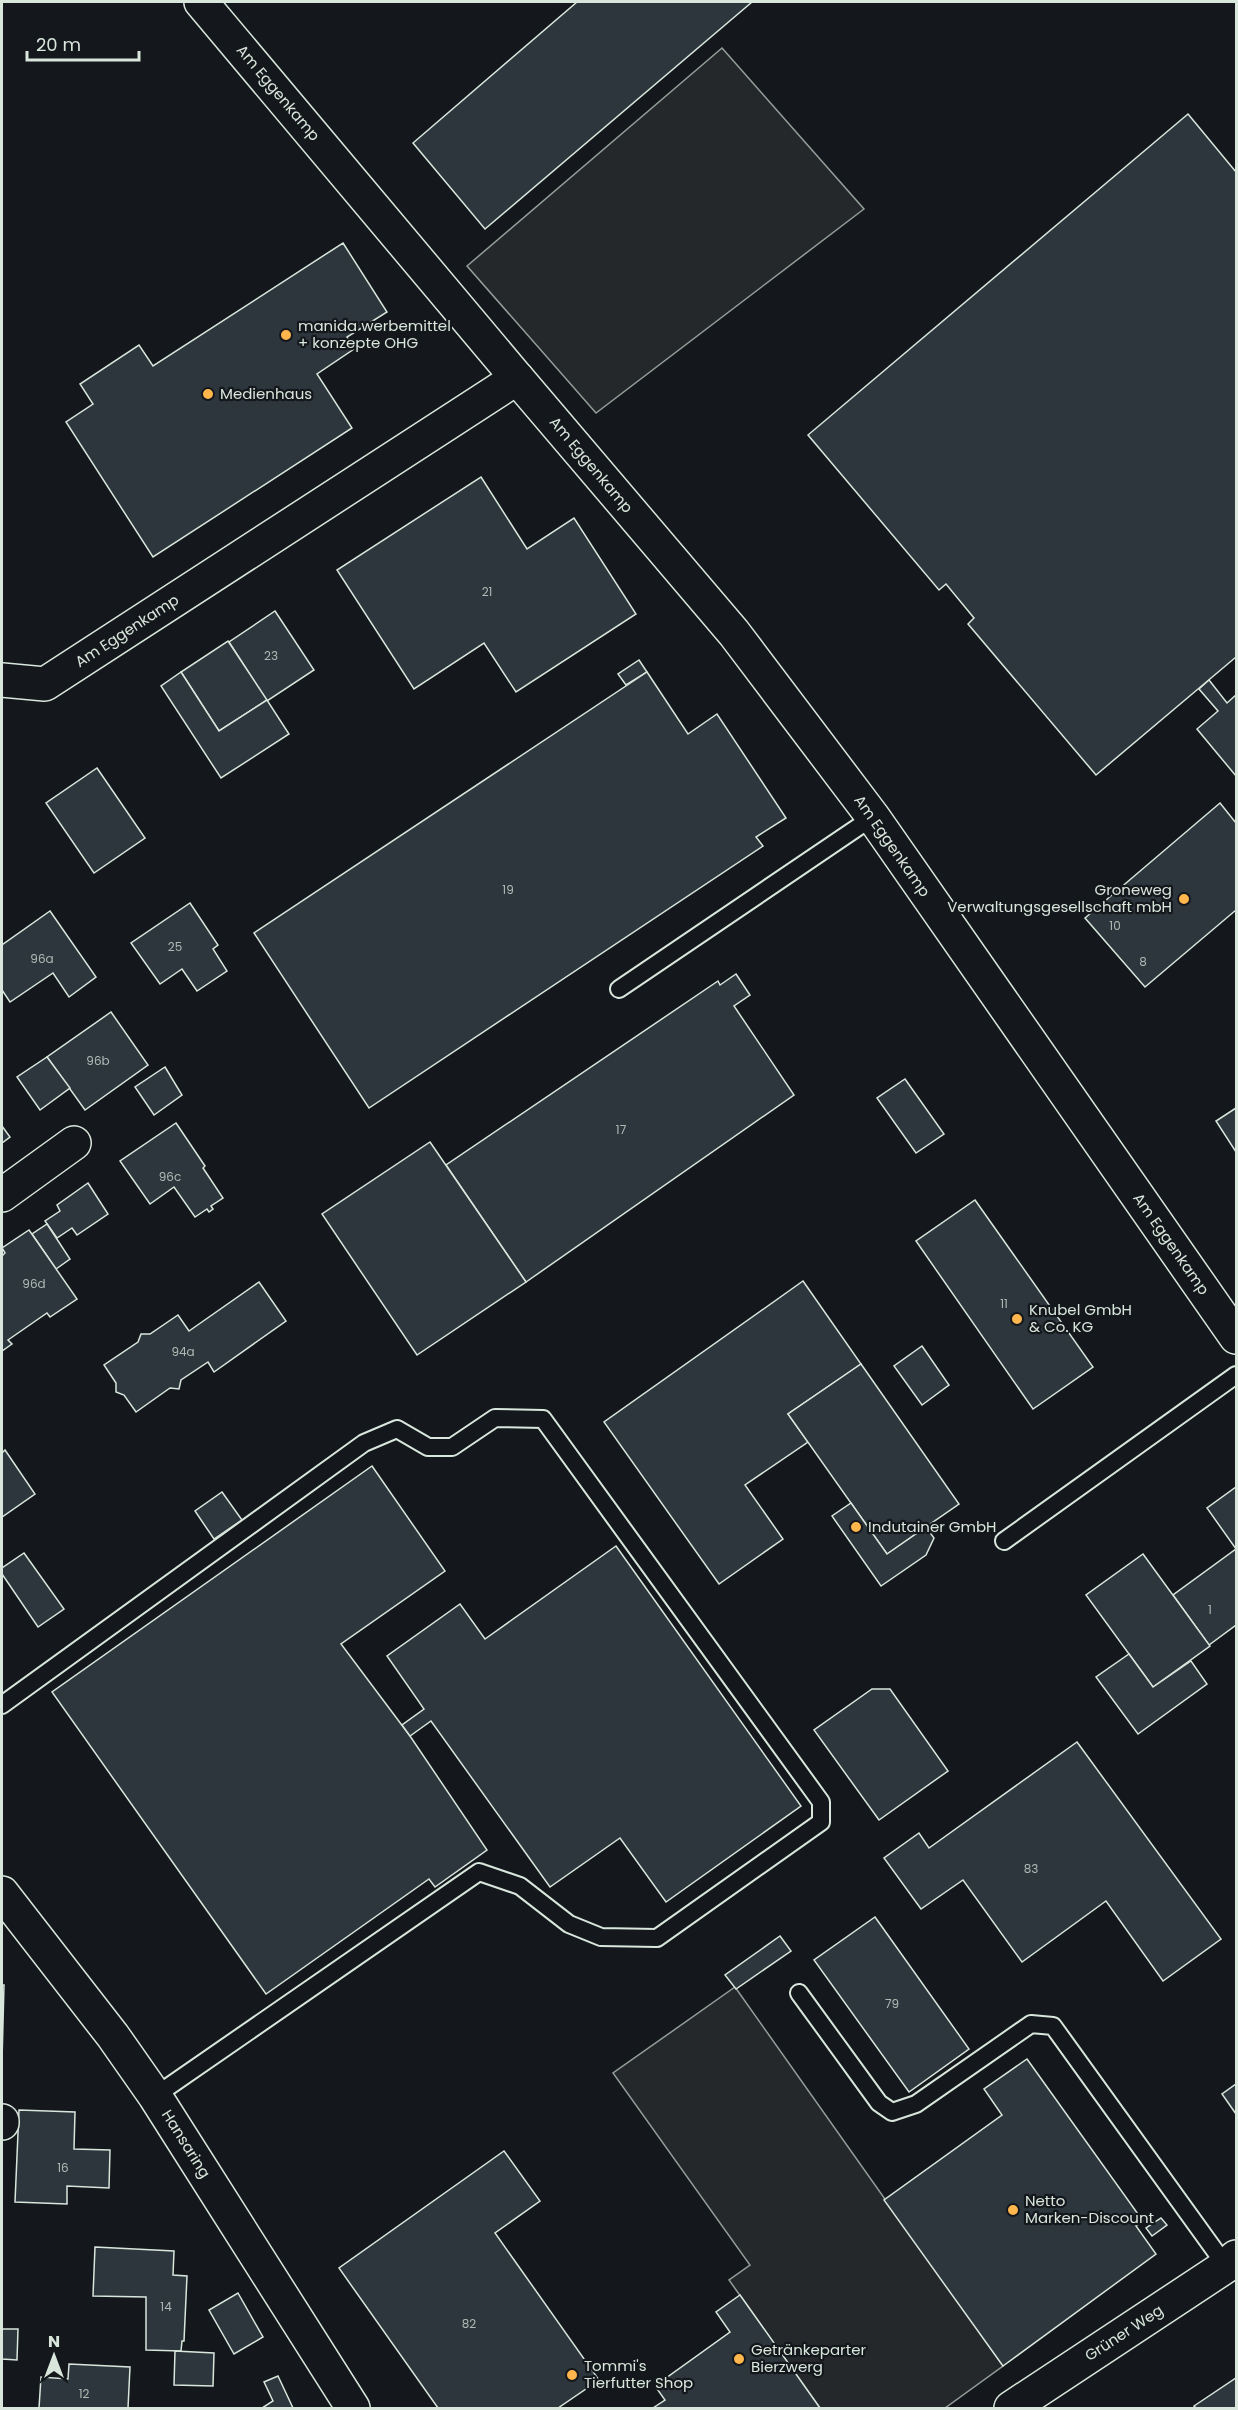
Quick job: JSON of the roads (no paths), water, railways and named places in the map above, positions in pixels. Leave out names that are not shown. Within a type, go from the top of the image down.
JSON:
[{"type":"street","name":"Am Eggenkamp","points":[[201,2],[734,633],[873,817],[1236,1337]]},
{"type":"street","name":"Am Eggenkamp","points":[[2,680],[45,684],[517,378]]},
{"type":"street","points":[[2,1195],[74,1143]]},
{"type":"street","name":"Hansaring","points":[[2,1893],[113,2036],[155,2096],[353,2409]]},
{"type":"street","name":"Grüner Weg","points":[[1011,2409],[1231,2261]]},
{"type":"lane","points":[[619,989],[873,817]]},
{"type":"lane","points":[[1004,1541],[1236,1375]]},
{"type":"lane","points":[[2,1705],[364,1443],[397,1429],[428,1447],[452,1447],[495,1418],[543,1419],[821,1802],[821,1822],[657,1938],[601,1937],[569,1924],[520,1886],[480,1872],[155,2096]]},
{"type":"lane","points":[[799,1993],[879,2103],[892,2112],[916,2104],[1031,2024],[1053,2026],[1231,2261]]},
{"type":"place","name":"manida werbemittel + konzepte OHG","points":[[286,335]]},
{"type":"place","name":"Medienhaus","points":[[208,394]]},
{"type":"place","name":"Groneweg Verwaltungsgesellschaft mbH","points":[[1184,899]]},
{"type":"place","name":"Knubel GmbH & Co. KG","points":[[1017,1319]]},
{"type":"place","name":"Indutainer GmbH","points":[[856,1527]]},
{"type":"place","name":"Netto Marken-Discount","points":[[1013,2210]]},
{"type":"place","name":"Getränkeparter Bierzwerg","points":[[739,2359]]},
{"type":"place","name":"Tommi's Tierfutter Shop","points":[[572,2375]]}]
